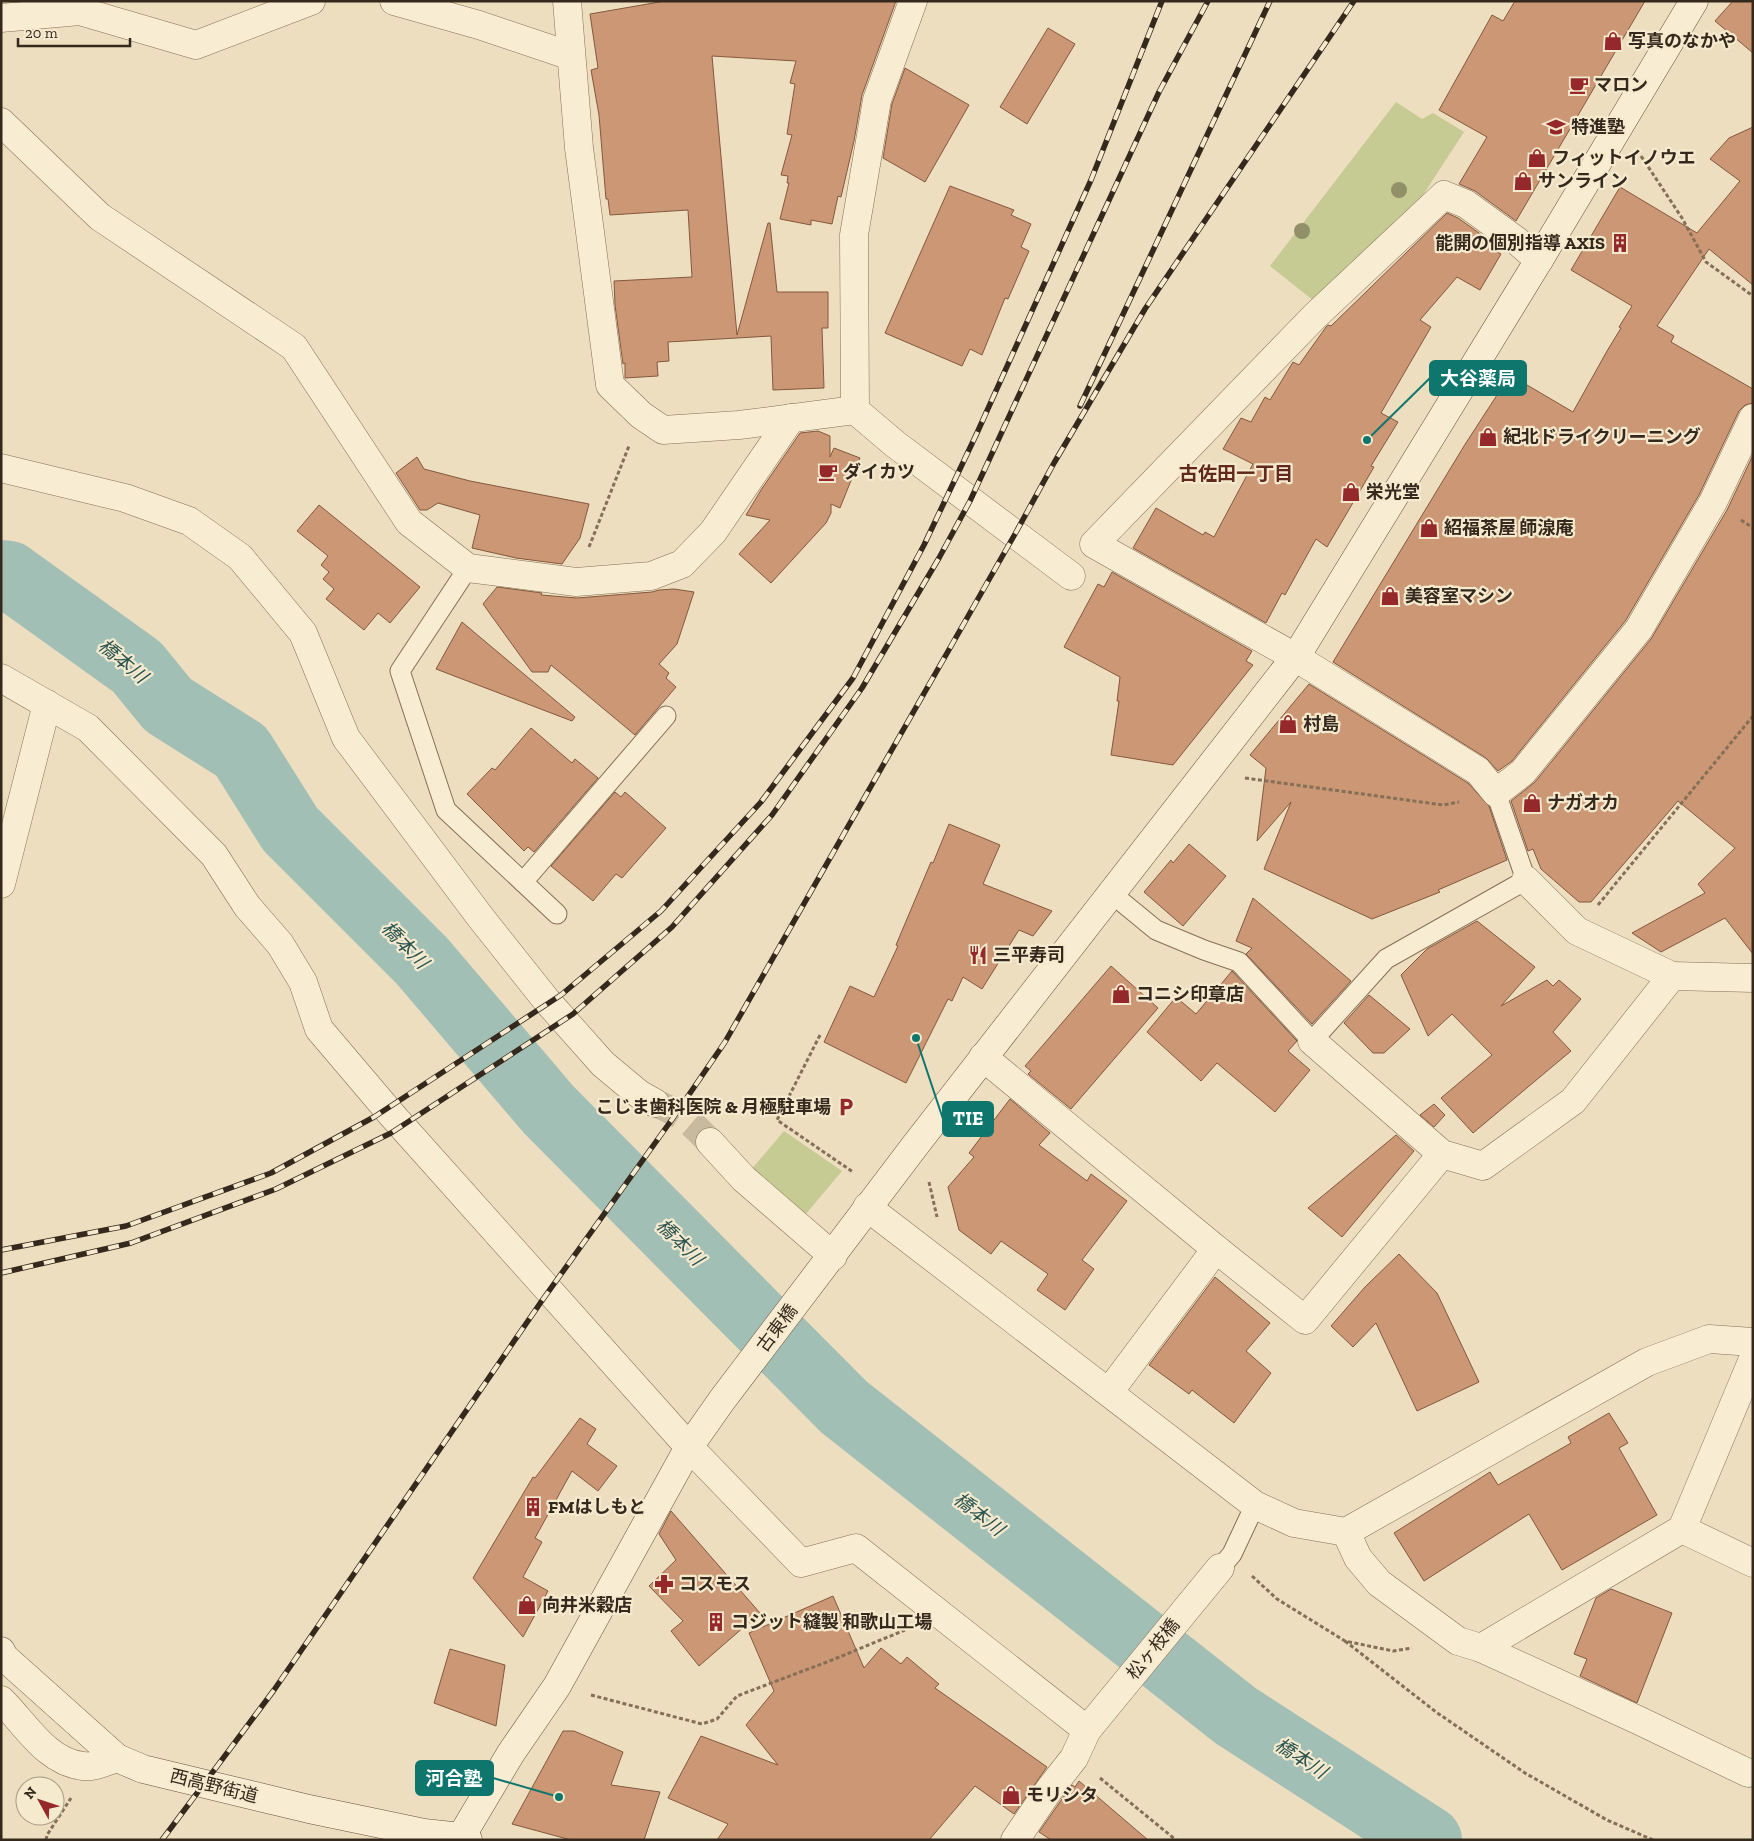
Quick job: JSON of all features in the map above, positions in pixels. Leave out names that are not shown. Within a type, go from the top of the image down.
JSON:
[{"type":"street","points":[[1,18],[80,11],[196,45],[311,1]]},
{"type":"street","points":[[394,1],[479,25],[571,56]]},
{"type":"street","points":[[567,1],[579,148],[610,385],[640,415],[663,430],[739,425],[855,410],[895,444],[1071,576]]},
{"type":"street","points":[[855,410],[854,235],[877,100],[913,1]]},
{"type":"street","name":"古東橋","points":[[464,1838],[511,1753],[557,1686],[689,1447],[722,1400],[983,1057],[1295,657],[1539,260],[1694,1]]},
{"type":"street","points":[[1,122],[100,217],[294,346],[409,522],[468,568],[576,582],[650,576],[682,564],[714,532],[791,418]]},
{"type":"street","points":[[1539,260],[1466,204],[1444,195],[1315,316],[1094,544],[1295,657],[1478,771],[1496,792],[1523,772],[1639,629],[1713,502],[1753,418]]},
{"type":"street","points":[[1,468],[125,498],[189,521],[240,557],[303,633],[346,738],[481,918],[547,1001],[603,1064],[639,1094],[656,1104]]},
{"type":"street","points":[[1,678],[88,728],[214,855],[248,906],[280,944],[303,982],[319,1029],[392,1115],[689,1447],[801,1563],[856,1548],[1087,1730]]},
{"type":"street","points":[[1,884],[47,704]]},
{"type":"street","points":[[1526,880],[1577,931],[1672,976],[1753,978]]},
{"type":"street","points":[[1312,1040],[1442,1154],[1483,1166],[1573,1101],[1672,976]]},
{"type":"street","points":[[983,1057],[1305,1320],[1442,1154]]},
{"type":"street","points":[[710,1142],[744,1179],[833,1256]]},
{"type":"street","points":[[874,1199],[1109,1392],[1255,1505],[1294,1523],[1346,1532],[1647,1362],[1709,1339],[1753,1342]]},
{"type":"street","points":[[1109,1392],[1216,1249]]},
{"type":"street","points":[[1469,1645],[1682,1530],[1753,1359]]},
{"type":"street","points":[[1682,1530],[1753,1563]]},
{"type":"street","points":[[1346,1532],[1358,1558],[1379,1582],[1469,1645],[1751,1770]]},
{"type":"street","name":"松ヶ枝橋","points":[[1015,1840],[1049,1790],[1074,1758],[1087,1730],[1226,1561]]},
{"type":"street","name":"西高野街道","points":[[1,1651],[4,1657],[116,1758],[143,1769],[424,1836],[464,1838]]},
{"type":"street","points":[[1,1700],[46,1749],[63,1760],[84,1767],[116,1758]]},
{"type":"lane","points":[[468,568],[400,672],[446,810],[557,914]]},
{"type":"lane","points":[[523,882],[666,716]]},
{"type":"lane","points":[[1111,893],[1156,930],[1239,962],[1312,1040],[1386,959],[1526,880],[1496,792]]},
{"type":"lane","points":[[1226,1561],[1255,1505]]},
{"type":"path","points":[[1614,134],[1636,147],[1682,218],[1706,262],[1753,296]]},
{"type":"path","points":[[576,582],[640,415]]},
{"type":"path","points":[[1577,931],[1753,716]]},
{"type":"path","points":[[1204,772],[1443,805],[1496,792]]},
{"type":"path","points":[[820,1035],[777,1120],[874,1199]]},
{"type":"path","points":[[928,1178],[938,1222]]},
{"type":"path","points":[[1226,1561],[1245,1569],[1277,1599],[1345,1641],[1436,1712],[1525,1773],[1607,1820],[1653,1840]]},
{"type":"path","points":[[557,1686],[702,1724],[717,1719],[737,1696],[906,1630],[913,1636]]},
{"type":"path","points":[[1345,1641],[1394,1651],[1469,1645]]},
{"type":"path","points":[[1074,1758],[1176,1840]]},
{"type":"green space","points":[[1396,102],[1422,119],[1433,113],[1464,132],[1423,195],[1373,250],[1314,301],[1270,266]]},
{"type":"green space","points":[[784,1131],[842,1171],[805,1215],[750,1171]]},
{"type":"building","points":[[665,1],[896,1],[862,95],[841,197],[838,196],[832,224],[811,220],[811,225],[780,219],[789,183],[787,183],[788,176],[781,175],[792,135],[787,134],[795,84],[790,83],[796,61],[712,56],[737,335],[768,223],[770,223],[777,292],[828,292],[828,328],[822,328],[824,388],[773,390],[771,336],[668,342],[669,361],[657,362],[658,376],[625,378],[625,363],[623,364],[615,305],[614,281],[692,277],[688,210],[610,215],[608,199],[606,199],[599,115],[591,70],[598,68],[590,14]]},
{"type":"building","points":[[1515,1],[1645,1],[1516,221],[1475,191],[1459,184],[1487,137],[1439,110],[1492,15],[1503,21]]},
{"type":"building","points":[[1733,1],[1753,1],[1753,53],[1715,21]]},
{"type":"building","points":[[1048,28],[1075,44],[1027,124],[1000,107]]},
{"type":"building","points":[[905,68],[969,105],[925,182],[883,158],[892,104]]},
{"type":"building","points":[[1753,127],[1753,285],[1709,249],[1657,326],[1674,336],[1671,342],[1753,389],[1753,403],[1745,405],[1739,411],[1699,495],[1626,620],[1512,761],[1498,771],[1486,758],[1333,662],[1464,446],[1510,375],[1573,412],[1632,306],[1571,270],[1620,187],[1697,233],[1740,181],[1710,159],[1729,138]]},
{"type":"building","points":[[950,186],[1014,210],[1011,215],[1031,224],[1021,247],[1029,251],[1008,299],[1005,298],[982,355],[970,349],[962,366],[885,333]]},
{"type":"building","points":[[1447,213],[1458,218],[1500,248],[1497,252],[1501,254],[1480,290],[1457,277],[1420,320],[1431,327],[1381,413],[1398,422],[1371,466],[1374,467],[1327,547],[1316,539],[1285,595],[1282,593],[1266,623],[1133,548],[1156,508],[1203,535],[1205,532],[1214,537],[1253,464],[1223,449],[1241,418],[1251,422],[1265,397],[1270,400],[1293,362],[1299,365],[1326,327],[1328,325],[1331,326]]},
{"type":"building","points":[[818,431],[830,436],[830,457],[834,448],[860,458],[840,508],[831,504],[831,513],[826,523],[771,583],[739,554],[770,520],[746,515],[800,433]]},
{"type":"building","points":[[1753,455],[1753,954],[1725,918],[1661,952],[1632,933],[1705,893],[1698,884],[1735,848],[1678,801],[1591,902],[1579,902],[1541,869],[1533,849],[1528,851],[1511,801],[1535,782],[1651,639],[1727,510]]},
{"type":"building","points":[[417,457],[424,469],[470,481],[589,504],[580,538],[562,564],[516,558],[472,548],[480,515],[438,503],[427,510],[420,510],[396,473]]},
{"type":"building","points":[[319,505],[420,587],[390,623],[378,613],[364,630],[326,599],[334,589],[323,579],[329,572],[321,565],[328,556],[297,531]]},
{"type":"building","points":[[1112,572],[1252,651],[1246,661],[1253,665],[1173,765],[1111,755],[1119,701],[1117,701],[1120,677],[1064,647],[1098,584],[1104,587]]},
{"type":"building","points":[[497,587],[542,593],[541,595],[577,598],[674,589],[694,592],[677,644],[659,664],[669,673],[666,678],[676,687],[635,735],[551,665],[548,672],[532,672],[483,604]]},
{"type":"building","points":[[462,622],[575,717],[572,721],[436,669]]},
{"type":"building","points":[[1309,684],[1468,783],[1489,806],[1507,860],[1438,890],[1440,892],[1372,919],[1264,869],[1291,802],[1257,841],[1266,768],[1250,755]]},
{"type":"building","points":[[531,728],[572,763],[575,759],[598,778],[534,852],[528,847],[524,851],[467,794],[492,768],[495,770]]},
{"type":"building","points":[[615,792],[621,797],[625,792],[666,828],[622,878],[616,874],[593,901],[551,866]]},
{"type":"building","points":[[949,824],[1000,845],[983,884],[1052,911],[1033,936],[1019,930],[982,989],[963,977],[952,1001],[948,999],[906,1083],[824,1042],[850,986],[874,997],[898,946],[896,945]]},
{"type":"building","points":[[1189,844],[1226,876],[1183,926],[1144,892],[1171,860],[1173,863]]},
{"type":"building","points":[[1253,898],[1351,981],[1312,1024],[1246,954],[1252,948],[1236,941]]},
{"type":"building","points":[[1477,921],[1535,967],[1501,1006],[1547,980],[1553,986],[1559,980],[1581,999],[1553,1032],[1571,1051],[1473,1133],[1441,1098],[1492,1055],[1452,1014],[1428,1036],[1401,975],[1427,949]]},
{"type":"building","points":[[1111,966],[1158,1008],[1071,1109],[1028,1074],[1031,1071],[1025,1066]]},
{"type":"building","points":[[1232,971],[1297,1041],[1288,1051],[1310,1070],[1275,1112],[1217,1063],[1201,1081],[1147,1032],[1176,997],[1196,1014]]},
{"type":"building","points":[[1369,995],[1410,1029],[1384,1053],[1373,1053],[1344,1023]]},
{"type":"building","points":[[1010,1099],[1050,1133],[1039,1145],[1087,1181],[1091,1174],[1127,1201],[1082,1260],[1094,1269],[1065,1310],[1037,1290],[1048,1274],[1001,1241],[991,1254],[959,1230],[948,1187],[974,1157],[969,1153]]},
{"type":"building","points":[[1434,1104],[1445,1115],[1434,1127],[1420,1115]]},
{"type":"building","points":[[1396,1135],[1414,1151],[1342,1237],[1308,1208]]},
{"type":"building","points":[[1399,1254],[1437,1293],[1479,1382],[1417,1411],[1376,1323],[1353,1347],[1331,1326],[1365,1287]]},
{"type":"building","points":[[1215,1277],[1270,1323],[1246,1351],[1271,1373],[1234,1423],[1192,1390],[1189,1394],[1149,1365]]},
{"type":"building","points":[[1609,1413],[1628,1443],[1619,1448],[1657,1515],[1562,1570],[1529,1514],[1424,1581],[1394,1533],[1490,1472],[1498,1485],[1571,1443],[1568,1437]]},
{"type":"building","points":[[580,1418],[596,1429],[587,1444],[617,1466],[598,1491],[572,1471],[535,1538],[542,1542],[523,1577],[548,1591],[523,1637],[473,1578],[533,1477],[535,1478]]},
{"type":"building","points":[[671,1511],[760,1613],[699,1666],[671,1631],[683,1621],[649,1586],[676,1560],[659,1534]]},
{"type":"building","points":[[1611,1589],[1672,1613],[1637,1703],[1580,1676],[1587,1659],[1574,1654],[1596,1598]]},
{"type":"building","points":[[833,1596],[864,1668],[881,1648],[901,1664],[907,1657],[939,1684],[935,1688],[1047,1767],[1014,1814],[975,1786],[929,1840],[717,1840],[728,1824],[668,1798],[701,1736],[778,1765],[746,1725],[774,1691],[749,1633]]},
{"type":"building","points":[[450,1649],[505,1665],[496,1726],[434,1703]]},
{"type":"building","points":[[563,1731],[574,1731],[623,1752],[611,1785],[660,1792],[644,1840],[571,1840],[512,1824]]},
{"type":"building","points":[[1079,1781],[1148,1840],[1051,1840],[1039,1832],[1072,1785],[1075,1787]]},
{"type":"waterway","name":"橋本川","points":[[1,574],[9,575],[137,667],[168,705],[241,751],[290,829],[422,961],[549,1110],[844,1407],[1236,1716],[1428,1840]]},
{"type":"tunnel","points":[[655,1103],[686,1119],[710,1142]]},
{"type":"railway","points":[[1,1250],[126,1226],[271,1173],[374,1117],[561,995],[661,911],[761,802],[853,678],[924,545],[977,433],[1091,180],[1162,1]]},
{"type":"railway","points":[[1,1273],[131,1243],[276,1189],[391,1133],[573,1014],[672,927],[772,815],[862,688],[939,558],[970,501],[1159,92],[1208,1]]},
{"type":"railway","points":[[1080,406],[1270,1]]},
{"type":"railway","points":[[162,1840],[274,1690],[541,1302],[725,1042],[1054,463],[1145,309],[1354,1]]},
{"type":"place","name":"写真のなかや","points":[[1613,41]]},
{"type":"place","name":"マロン","points":[[1579,85]]},
{"type":"place","name":"特進塾","points":[[1556,127]]},
{"type":"place","name":"フィットイノウエ","points":[[1537,158]]},
{"type":"place","name":"サンライン","points":[[1523,181]]},
{"type":"place","name":"能開の個別指導 AXIS","points":[[1620,243]]},
{"type":"place","name":"紀北ドライクリーニング","points":[[1488,437]]},
{"type":"place","name":"大谷薬局","points":[[1367,440]]},
{"type":"place","name":"ダイカツ","points":[[828,472]]},
{"type":"place","name":"栄光堂","points":[[1351,492]]},
{"type":"place","name":"紹福茶屋 師湶庵","points":[[1429,528]]},
{"type":"place","name":"美容室マシン","points":[[1390,596]]},
{"type":"place","name":"村島","points":[[1288,724]]},
{"type":"place","name":"ナガオカ","points":[[1532,803]]},
{"type":"place","name":"三平寿司","points":[[978,955]]},
{"type":"place","name":"コニシ印章店","points":[[1121,994]]},
{"type":"place","name":"TIE","points":[[916,1038]]},
{"type":"place","name":"こじま歯科医院 & 月極駐車場","points":[[846,1107]]},
{"type":"place","name":"FMはしもと","points":[[533,1507]]},
{"type":"place","name":"コスモス","points":[[664,1584]]},
{"type":"place","name":"向井米穀店","points":[[527,1605]]},
{"type":"place","name":"コジット縫製 和歌山工場","points":[[716,1622]]},
{"type":"place","name":"モリシタ","points":[[1011,1795]]},
{"type":"place","name":"河合塾","points":[[559,1797]]},
{"type":"district","name":"古佐田一丁目","points":[[1236,473]]}]
